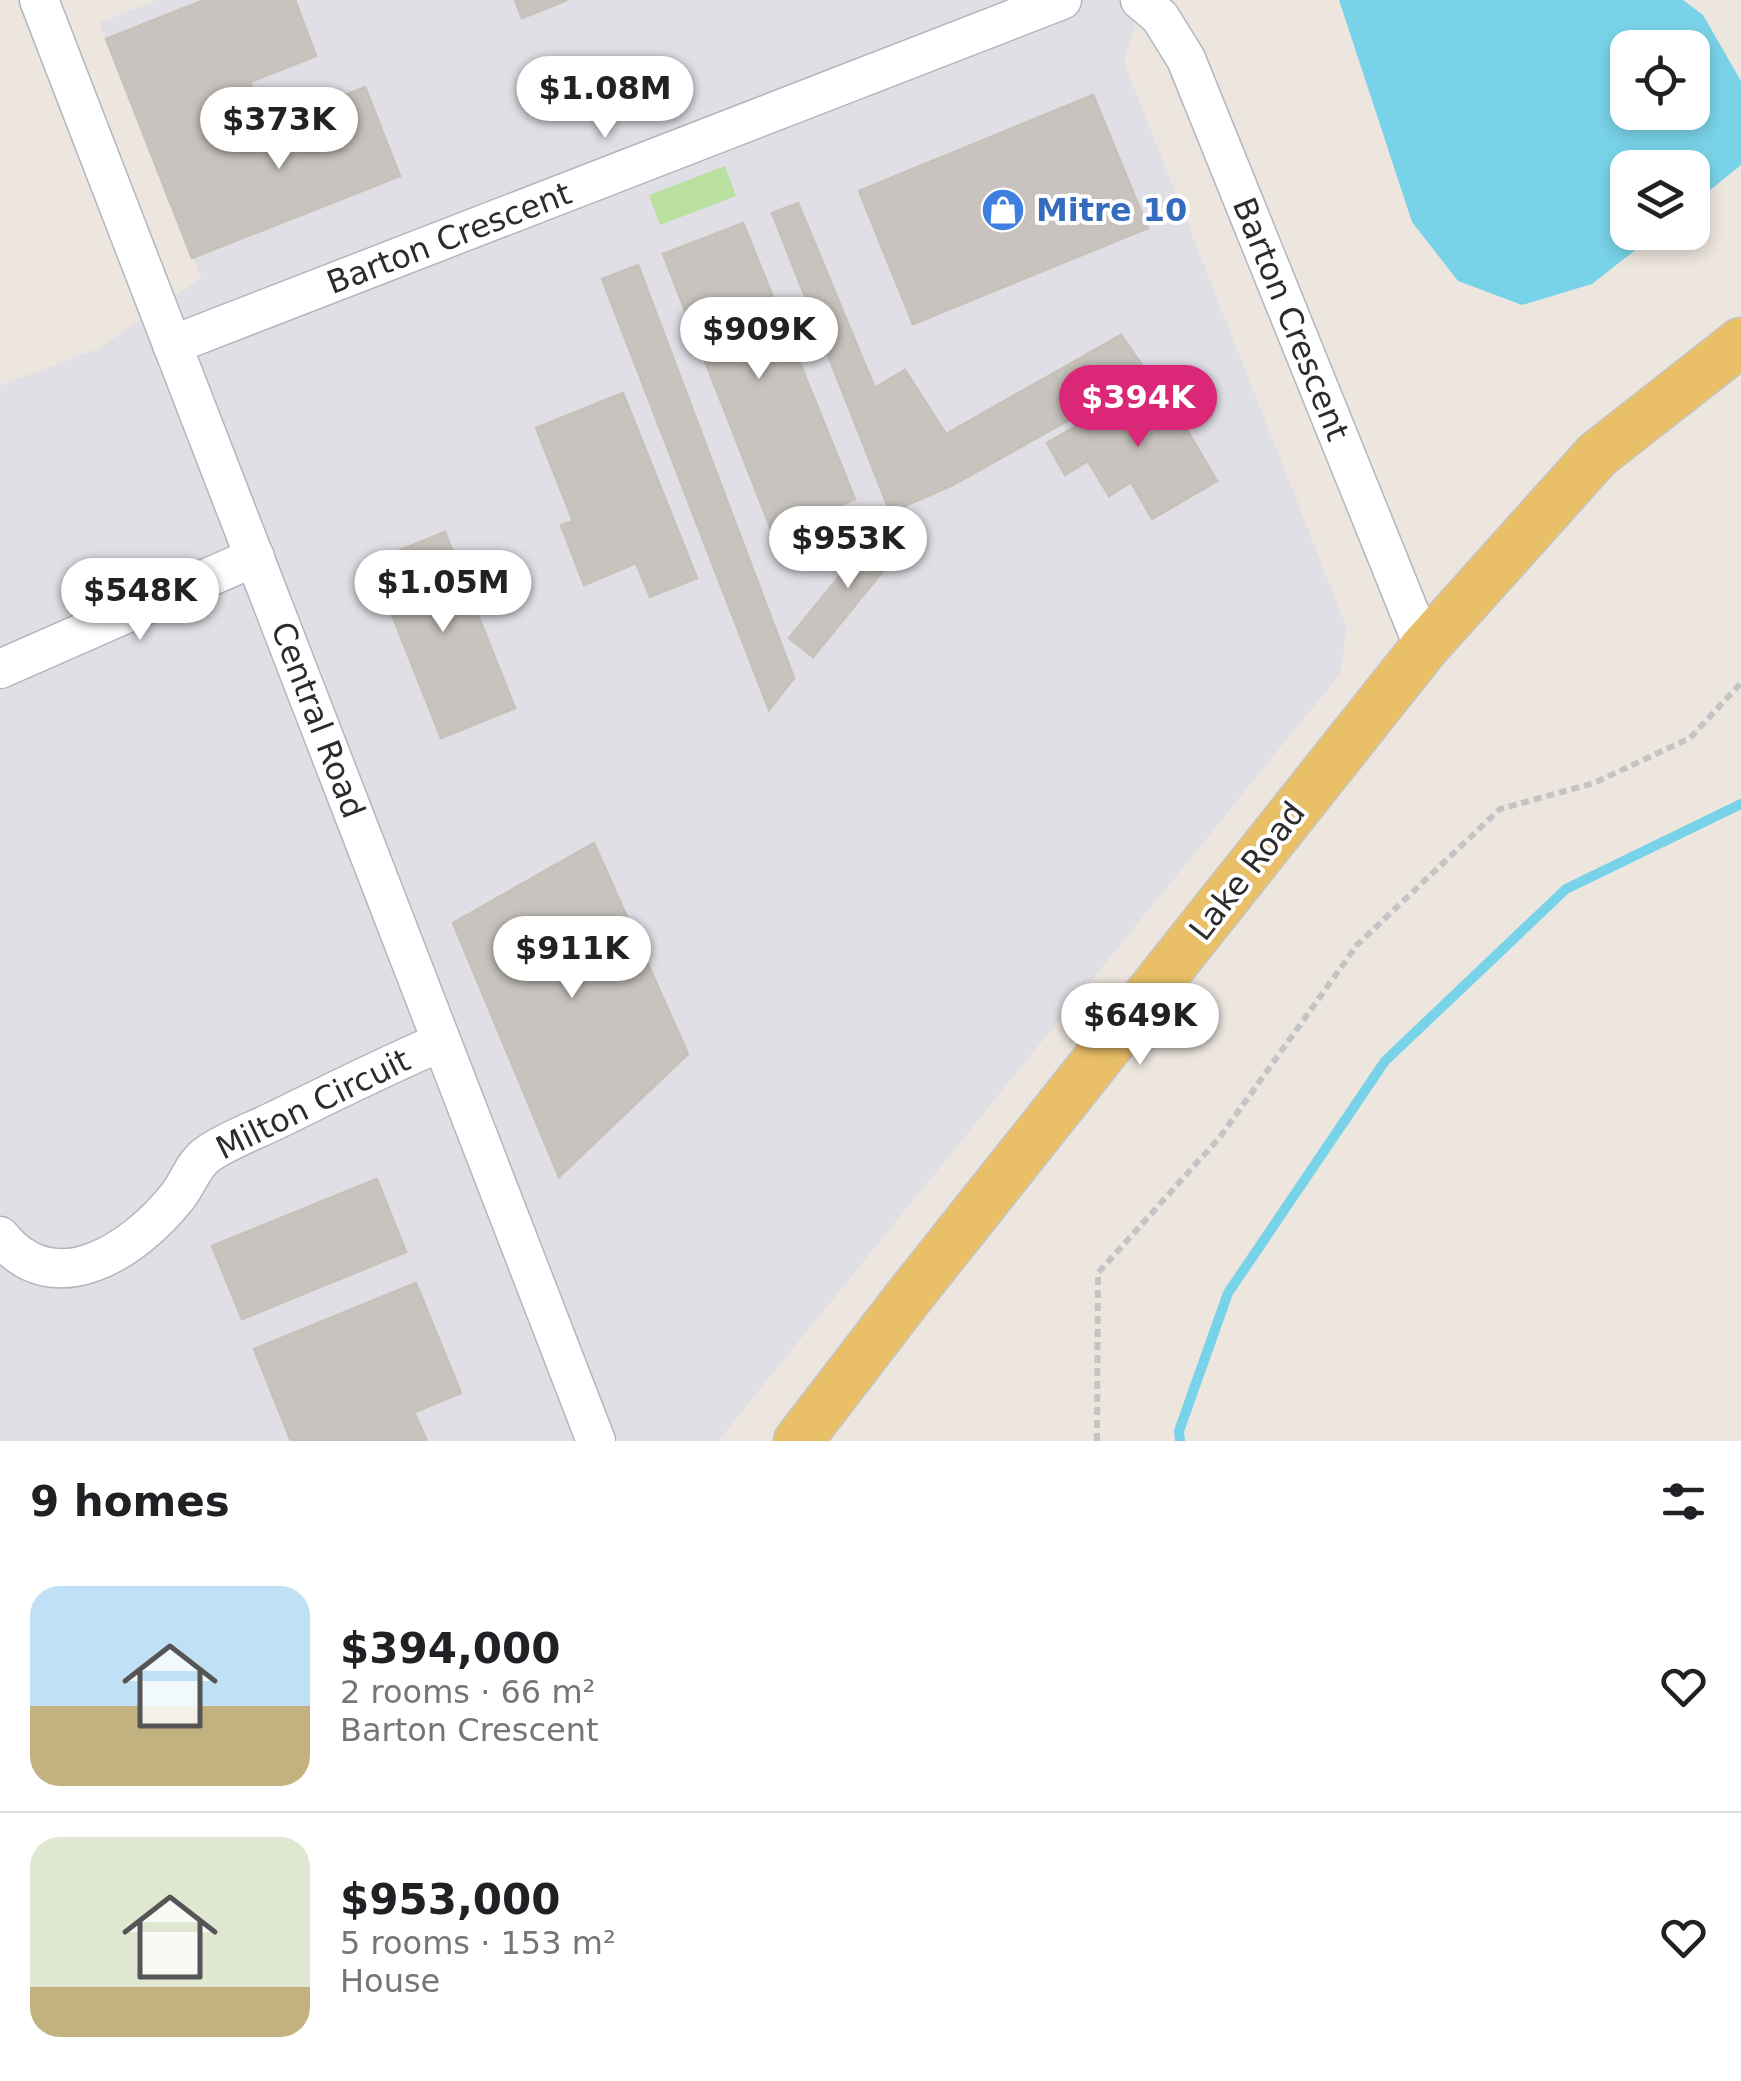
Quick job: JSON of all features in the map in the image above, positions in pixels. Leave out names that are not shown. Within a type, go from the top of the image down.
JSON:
[{"type":"main road","name":"Lake Road","points":[[798,1441],[1424,648],[1597,455],[1741,342]]},
{"type":"street","name":"Central Road","points":[[39,0],[596,1441]]},
{"type":"street","name":"Barton Crescent","points":[[172,345],[1062,0]]},
{"type":"street","name":"Barton Crescent","points":[[1140,0],[1160,17],[1186,60],[1424,648]]},
{"type":"street","points":[[0,669],[254,557]]},
{"type":"street","name":"Milton Circuit","points":[[0,1236],[14,1254],[42,1267],[78,1268],[112,1256],[160,1216],[206,1156],[442,1042]]},
{"type":"path","points":[[1097,1441],[1098,1273],[1220,1136],[1357,945],[1500,809],[1594,783],[1690,738],[1741,683]]},
{"type":"shaded area","points":[[157,0],[1143,0],[1124,62],[1347,628],[1340,674],[718,1441],[0,1441],[0,386],[99,348],[201,278],[99,23]]},
{"type":"green space","points":[[725,166],[736,196],[660,225],[649,195]]},
{"type":"water","points":[[1339,0],[1683,0],[1703,15],[1741,81],[1741,165],[1710,190],[1710,150],[1610,150],[1610,250],[1635,250],[1592,284],[1522,305],[1458,281],[1412,222]]},
{"type":"building","points":[[204,0],[295,0],[316,56],[250,82],[267,126],[157,169],[106,39]]},
{"type":"building","points":[[515,0],[567,0],[522,18]]},
{"type":"building","points":[[365,87],[400,176],[192,258],[157,169]]},
{"type":"building","name":"Mitre 10","points":[[1093,95],[1148,228],[913,324],[859,191]]},
{"type":"building","points":[[798,203],[921,499],[890,512],[772,213]]},
{"type":"building","points":[[743,223],[855,499],[810,518],[815,531],[778,547],[663,254]]},
{"type":"building","points":[[638,265],[794,678],[769,710],[602,279]]},
{"type":"building","points":[[1121,335],[1149,375],[921,499],[873,389],[905,370],[946,434]]},
{"type":"building","points":[[1157,379],[1217,481],[1152,519],[1131,482],[1109,496],[1088,461],[1065,475],[1047,443]]},
{"type":"building","points":[[623,393],[697,578],[650,597],[636,563],[584,585],[561,525],[573,521],[536,428]]},
{"type":"building","points":[[899,528],[910,538],[813,657],[789,638],[878,529],[890,539]]},
{"type":"building","points":[[445,532],[515,708],[441,738],[371,562]]},
{"type":"building","points":[[594,843],[688,1054],[559,1177],[453,923]]},
{"type":"building","points":[[377,1179],[406,1252],[242,1319],[212,1246]]},
{"type":"building","points":[[416,1283],[461,1393],[344,1441],[291,1441],[254,1349]]},
{"type":"building","points":[[414,1412],[427,1441],[344,1441]]},
{"type":"waterway","points":[[1180,1441],[1179,1431],[1228,1293],[1385,1061],[1566,889],[1741,804]]},
{"type":"place","name":"Mitre 10","points":[[1003,210]]}]
